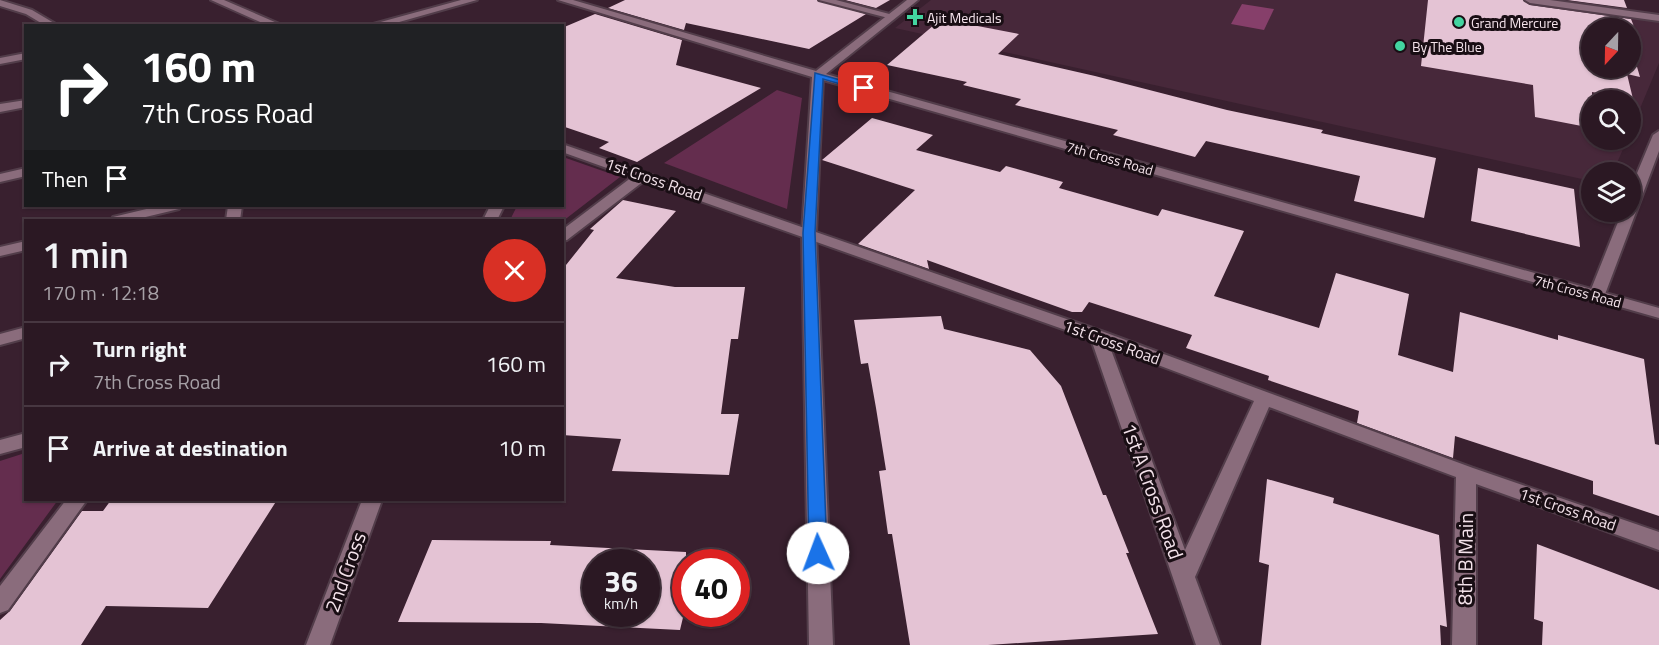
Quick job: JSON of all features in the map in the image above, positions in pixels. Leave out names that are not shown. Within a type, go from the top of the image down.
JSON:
[{"type":"street","points":[[216,0],[274,24]]},
{"type":"street","points":[[379,24],[471,0]]},
{"type":"street","name":"7th Cross Road","points":[[562,0],[1596,297],[1659,313]]},
{"type":"street","points":[[824,0],[892,16]]},
{"type":"street","points":[[821,645],[809,233],[818,75],[913,0]]},
{"type":"street","points":[[1530,0],[1659,18]]},
{"type":"street","points":[[0,3],[29,12],[50,24]]},
{"type":"street","points":[[10,16],[29,12]]},
{"type":"street","points":[[0,61],[24,56]]},
{"type":"street","points":[[0,108],[24,102]]},
{"type":"street","points":[[1641,182],[1659,135]]},
{"type":"street","name":"1st Cross Road","points":[[564,149],[1098,336],[1466,473],[1659,541]]},
{"type":"street","points":[[0,178],[24,172]]},
{"type":"street","points":[[564,235],[642,176]]},
{"type":"street","points":[[121,219],[170,207]]},
{"type":"street","points":[[1596,297],[1625,222]]},
{"type":"street","points":[[0,252],[24,246]]},
{"type":"street","points":[[0,340],[24,333]]},
{"type":"street","name":"1st A Cross Road","points":[[1098,336],[1208,645]]},
{"type":"street","points":[[1184,577],[1264,398]]},
{"type":"street","points":[[0,447],[24,441]]},
{"type":"street","name":"8th B Main","points":[[1464,645],[1466,473]]},
{"type":"street","points":[[0,603],[77,501]]},
{"type":"street","name":"2nd Cross","points":[[318,645],[372,501]]},
{"type":"shaded area","points":[[931,0],[1511,0],[1638,18],[1581,18],[1581,78],[1641,78],[1641,18],[1659,21],[1659,63],[1641,106],[1641,90],[1581,90],[1581,150],[1623,150],[1617,162],[1581,162],[1581,179],[895,28]]},
{"type":"shaded area","points":[[1242,4],[1274,9],[1264,30],[1231,24]]},
{"type":"shaded area","points":[[777,90],[802,98],[787,209],[664,163]]},
{"type":"shaded area","points":[[564,157],[620,177],[564,220],[510,219],[516,207],[564,207]]},
{"type":"shaded area","points":[[24,453],[24,501],[57,501],[0,579],[0,461]]},
{"type":"building","points":[[625,0],[817,0],[866,14],[809,49],[686,23],[684,30],[608,8]]},
{"type":"building","points":[[845,0],[890,0],[876,8]]},
{"type":"building","points":[[1428,0],[1523,0],[1530,5],[1624,18],[1581,18],[1581,78],[1628,78],[1631,90],[1581,90],[1581,126],[1535,117],[1533,85],[1421,66]]},
{"type":"building","points":[[1567,0],[1624,0],[1627,8]]},
{"type":"building","points":[[595,14],[682,40],[676,65],[761,88],[637,162],[599,148],[609,142],[564,127],[564,27]]},
{"type":"building","points":[[941,19],[1019,34],[998,54],[1227,110],[1323,130],[1321,133],[1436,158],[1424,218],[1354,201],[1360,176],[1206,141],[1195,157],[1113,135],[1118,130],[1015,105],[1021,99],[963,85],[967,82],[887,65]]},
{"type":"building","points":[[872,118],[933,135],[916,150],[1000,172],[1006,166],[1063,182],[1059,188],[1158,216],[1162,209],[1244,231],[1214,296],[1319,328],[1336,273],[1409,294],[1398,355],[1453,372],[1460,312],[1558,340],[1558,335],[1644,359],[1655,444],[1659,445],[1659,516],[1593,494],[1593,481],[1455,436],[1453,458],[1357,423],[1359,411],[1268,380],[1269,376],[1186,348],[1192,335],[1089,302],[1082,312],[1072,312],[927,260],[929,269],[858,244],[915,190],[822,160]]},
{"type":"building","points":[[1478,168],[1574,189],[1580,247],[1471,221]]},
{"type":"building","points":[[623,200],[676,211],[616,278],[675,287],[745,287],[738,339],[731,339],[721,414],[739,414],[729,475],[612,471],[621,439],[564,435],[564,268],[594,230],[590,229]]},
{"type":"building","points":[[941,316],[944,329],[1030,350],[1061,386],[1103,495],[1106,495],[1129,553],[1126,553],[1158,634],[988,645],[910,645],[892,534],[888,534],[879,471],[886,470],[876,408],[868,363],[861,364],[854,320]]},
{"type":"building","points":[[1267,479],[1334,498],[1333,503],[1439,535],[1447,627],[1440,625],[1441,645],[1261,645],[1269,565],[1259,562]]},
{"type":"building","points":[[110,501],[276,501],[208,608],[106,606],[81,645],[0,645],[0,620],[10,611],[82,511],[103,511]]},
{"type":"building","points":[[432,540],[551,541],[550,545],[628,549],[582,549],[582,625],[398,622]]},
{"type":"building","points":[[1537,544],[1659,590],[1659,645],[1542,645],[1543,622],[1534,619]]},
{"type":"building","points":[[660,551],[672,551],[672,627],[681,627],[680,630],[620,627],[660,627]]},
{"type":"place","name":"Ajit Medicals","points":[[915,17]]},
{"type":"place","name":"Grand Mercure","points":[[1459,22]]},
{"type":"place","name":"By The Blue","points":[[1400,46]]},
{"type":"route","points":[[818,553],[809,233],[818,75],[864,88]]}]
